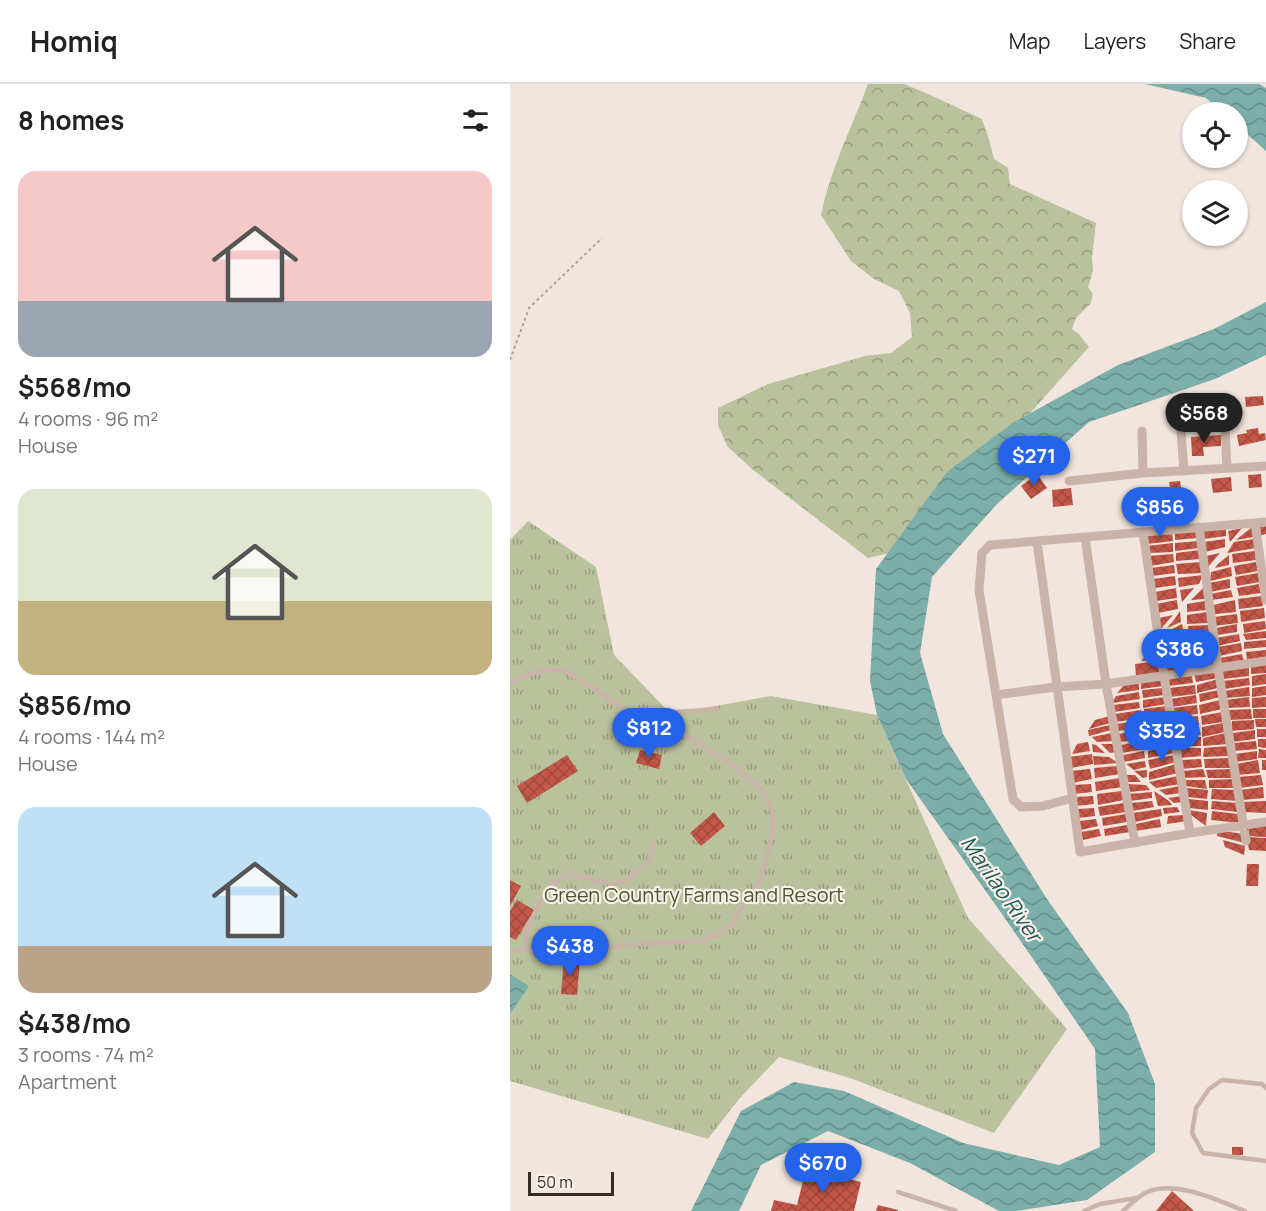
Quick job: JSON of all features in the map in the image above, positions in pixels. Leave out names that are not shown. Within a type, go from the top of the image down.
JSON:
[{"type":"street","points":[[1224,409],[1227,468]]},
{"type":"street","points":[[1180,419],[1184,471]]},
{"type":"street","points":[[1142,431],[1143,472]]},
{"type":"street","points":[[1069,481],[1143,472],[1266,466]]},
{"type":"street","points":[[1073,798],[1043,806],[1021,807],[1013,799],[979,591],[982,554],[990,545],[1266,522]]},
{"type":"street","points":[[1255,523],[1266,600]]},
{"type":"street","points":[[1199,527],[1218,668],[1246,841]]},
{"type":"street","points":[[1143,532],[1190,833]]},
{"type":"street","points":[[1085,537],[1106,684],[1136,843]]},
{"type":"street","points":[[1037,542],[1080,852],[1266,822]]},
{"type":"street","points":[[996,695],[1056,687],[1106,684],[1266,661]]},
{"type":"lane","points":[[510,682],[519,677],[545,670],[564,670],[638,717],[687,736],[736,768],[763,791],[773,813],[772,836],[761,879],[730,926],[717,936],[702,941],[635,944],[578,953],[511,951]]},
{"type":"lane","points":[[638,717],[649,714],[717,709]]},
{"type":"lane","points":[[525,950],[527,928],[546,891],[560,878],[570,874],[615,884],[628,879],[648,863],[654,843]]},
{"type":"lane","points":[[1266,1088],[1262,1084],[1222,1080],[1209,1089],[1197,1108],[1192,1133],[1203,1153],[1266,1161]]},
{"type":"lane","points":[[1123,1211],[1136,1198],[1147,1192],[1163,1189],[1196,1192],[1245,1211]]},
{"type":"lane","points":[[898,1192],[956,1211]]},
{"type":"lane","points":[[1084,1211],[1100,1204],[1136,1198]]},
{"type":"path","points":[[510,360],[529,308],[602,238]]},
{"type":"green space","points":[[868,84],[904,84],[982,119],[994,159],[1008,168],[1010,184],[1096,223],[1092,257],[1093,271],[1088,287],[1093,294],[1091,303],[1076,318],[1072,329],[1089,347],[1007,439],[902,550],[868,558],[752,469],[727,446],[718,425],[718,408],[768,384],[865,356],[891,353],[912,337],[910,313],[899,291],[874,279],[851,261],[821,215],[836,165]]},
{"type":"green space","name":"Green Country Farms and Resort","points":[[528,521],[596,567],[614,655],[671,714],[771,696],[877,715],[968,918],[1067,1029],[994,1133],[850,1078],[779,1057],[739,1099],[708,1139],[510,1081],[510,540]]},
{"type":"water","points":[[1145,84],[1259,84],[1266,88],[1266,151],[1248,135],[1248,102],[1211,102],[1206,98]]},
{"type":"water","name":"Marilao River","points":[[1266,302],[1266,355],[1215,379],[1089,422],[997,504],[932,577],[920,653],[943,734],[1047,899],[1128,1013],[1155,1084],[1155,1152],[1087,1200],[1016,1211],[999,1211],[910,1163],[828,1131],[761,1165],[739,1211],[691,1211],[741,1111],[794,1082],[844,1091],[963,1143],[1059,1165],[1100,1147],[1095,1049],[906,779],[877,715],[870,681],[876,569],[947,472],[1014,422],[1118,365],[1214,329]]},
{"type":"water","points":[[510,974],[529,986],[510,1014]]},
{"type":"building","points":[[1263,396],[1264,405],[1246,407],[1245,397]]},
{"type":"building","points":[[1258,428],[1259,434],[1265,433],[1266,440],[1239,446],[1237,435],[1247,433],[1246,430]]},
{"type":"building","points":[[1221,435],[1221,446],[1203,447],[1204,456],[1192,456],[1191,437]]},
{"type":"building","points":[[1037,474],[1047,488],[1031,499],[1021,486]]},
{"type":"building","points":[[1261,474],[1262,487],[1249,488],[1248,475]]},
{"type":"building","points":[[1231,477],[1232,491],[1213,493],[1211,479]]},
{"type":"building","points":[[1180,481],[1182,494],[1171,495],[1169,482]]},
{"type":"building","points":[[1071,488],[1073,505],[1053,507],[1052,490]]},
{"type":"building","points":[[1266,526],[1266,534],[1259,536],[1259,527]]},
{"type":"building","points":[[1252,527],[1253,537],[1236,540]]},
{"type":"building","points":[[1226,528],[1226,536],[1203,539],[1202,530]]},
{"type":"building","points":[[1242,528],[1230,542],[1228,531]]},
{"type":"building","points":[[1197,531],[1198,538],[1175,540],[1175,532]]},
{"type":"building","points":[[1172,532],[1173,541],[1147,544],[1146,535]]},
{"type":"building","points":[[1225,539],[1225,547],[1205,552],[1204,542]]},
{"type":"building","points":[[1254,539],[1255,548],[1227,553],[1234,542]]},
{"type":"building","points":[[1199,541],[1199,548],[1175,551],[1175,543]]},
{"type":"building","points":[[1173,543],[1173,552],[1149,553],[1147,546]]},
{"type":"building","points":[[1200,550],[1200,559],[1176,561],[1176,553]]},
{"type":"building","points":[[1255,551],[1256,560],[1233,563],[1232,554]]},
{"type":"building","points":[[1220,553],[1208,567],[1206,556]]},
{"type":"building","points":[[1173,554],[1174,562],[1150,566],[1148,556]]},
{"type":"building","points":[[1229,555],[1229,565],[1215,568],[1218,564]]},
{"type":"building","points":[[1201,562],[1203,573],[1178,574],[1176,564]]},
{"type":"building","points":[[1256,562],[1258,571],[1236,575],[1234,566]]},
{"type":"building","points":[[1174,565],[1175,573],[1152,576],[1151,568]]},
{"type":"building","points":[[1231,567],[1232,576],[1210,581],[1211,572]]},
{"type":"building","points":[[1258,573],[1260,582],[1237,586],[1235,577]]},
{"type":"building","points":[[1203,575],[1199,584],[1179,587],[1178,578]]},
{"type":"building","points":[[1175,576],[1176,585],[1155,588],[1153,579]]},
{"type":"building","points":[[1230,579],[1230,588],[1210,592],[1209,583]]},
{"type":"building","points":[[1259,584],[1261,593],[1239,596],[1237,588]]},
{"type":"building","points":[[1176,588],[1177,598],[1156,601],[1155,592]]},
{"type":"building","points":[[1194,588],[1182,602],[1180,590]]},
{"type":"building","points":[[1203,588],[1205,599],[1191,600]]},
{"type":"building","points":[[1231,590],[1233,597],[1211,600],[1210,594]]},
{"type":"building","points":[[1262,596],[1263,606],[1239,609],[1238,599]]},
{"type":"building","points":[[1177,600],[1178,609],[1158,613],[1156,604]]},
{"type":"building","points":[[1235,600],[1236,612],[1215,614],[1213,605]]},
{"type":"building","points":[[1205,601],[1206,610],[1187,612],[1187,604]]},
{"type":"building","points":[[1264,608],[1265,618],[1241,622],[1240,611]]},
{"type":"building","points":[[1180,611],[1181,622],[1167,628],[1174,620]]},
{"type":"building","points":[[1207,612],[1209,623],[1187,624],[1187,615]]},
{"type":"building","points":[[1237,614],[1238,623],[1214,626],[1214,617]]},
{"type":"building","points":[[1173,615],[1160,630],[1159,618]]},
{"type":"building","points":[[1265,621],[1266,629],[1244,633],[1243,624]]},
{"type":"building","points":[[1182,624],[1184,634],[1162,639],[1161,635]]},
{"type":"building","points":[[1237,624],[1237,632],[1217,635],[1216,628]]},
{"type":"building","points":[[1209,625],[1211,633],[1189,636],[1188,626]]},
{"type":"building","points":[[1266,631],[1266,638],[1246,640],[1243,634]]},
{"type":"building","points":[[1239,634],[1240,641],[1217,646],[1216,638]]},
{"type":"building","points":[[1211,635],[1212,643],[1193,646],[1191,637]]},
{"type":"building","points":[[1185,637],[1187,646],[1162,650],[1162,642]]},
{"type":"building","points":[[1266,640],[1266,647],[1244,649],[1244,642]]},
{"type":"building","points":[[1241,643],[1242,651],[1219,656],[1218,647]]},
{"type":"building","points":[[1155,646],[1158,659],[1141,661]]},
{"type":"building","points":[[1212,646],[1214,654],[1194,656],[1193,648]]},
{"type":"building","points":[[1186,648],[1187,656],[1164,660],[1163,652]]},
{"type":"building","points":[[1266,650],[1266,658],[1247,660],[1246,652]]},
{"type":"building","points":[[1242,654],[1244,661],[1220,665],[1220,658]]},
{"type":"building","points":[[1214,656],[1215,666],[1195,668],[1194,659]]},
{"type":"building","points":[[1190,660],[1191,668],[1167,672],[1164,662]]},
{"type":"building","points":[[1159,661],[1161,673],[1136,676],[1135,664]]},
{"type":"building","points":[[1266,664],[1266,673],[1251,674],[1251,666]]},
{"type":"building","points":[[1249,666],[1249,676],[1223,679],[1222,670]]},
{"type":"building","points":[[1217,670],[1218,678],[1196,682],[1194,674]]},
{"type":"building","points":[[1266,674],[1266,684],[1252,686],[1252,676]]},
{"type":"building","points":[[1192,675],[1193,683],[1168,686],[1168,677]]},
{"type":"building","points":[[1162,678],[1163,686],[1141,689],[1141,681]]},
{"type":"building","points":[[1249,678],[1250,685],[1225,689],[1223,681]]},
{"type":"building","points":[[1218,679],[1218,688],[1197,693],[1197,685]]},
{"type":"building","points":[[1139,682],[1139,690],[1117,693],[1124,685]]},
{"type":"building","points":[[1195,685],[1196,694],[1170,697],[1169,688]]},
{"type":"building","points":[[1266,686],[1266,695],[1252,697],[1252,688]]},
{"type":"building","points":[[1249,687],[1250,696],[1225,698],[1224,691]]},
{"type":"building","points":[[1163,688],[1164,695],[1143,698],[1142,690]]},
{"type":"building","points":[[1219,690],[1220,697],[1200,702],[1199,694]]},
{"type":"building","points":[[1139,692],[1140,699],[1112,703],[1116,696]]},
{"type":"building","points":[[1196,695],[1197,703],[1172,707],[1170,699]]},
{"type":"building","points":[[1165,697],[1166,704],[1143,708],[1143,700]]},
{"type":"building","points":[[1249,697],[1250,707],[1227,708],[1226,700]]},
{"type":"building","points":[[1266,697],[1266,707],[1252,708],[1252,698]]},
{"type":"building","points":[[1220,700],[1222,709],[1200,714],[1199,705]]},
{"type":"building","points":[[1139,702],[1140,708],[1114,712],[1113,705]]},
{"type":"building","points":[[1197,705],[1198,714],[1173,716],[1172,708]]},
{"type":"building","points":[[1166,706],[1167,714],[1144,718],[1144,709]]},
{"type":"building","points":[[1251,709],[1252,719],[1229,720],[1229,710]]},
{"type":"building","points":[[1253,709],[1266,709],[1266,718],[1253,718]]},
{"type":"building","points":[[1141,710],[1141,718],[1116,722],[1115,714]]},
{"type":"building","points":[[1222,712],[1223,722],[1202,725],[1201,716]]},
{"type":"building","points":[[1110,716],[1110,723],[1089,729],[1095,720]]},
{"type":"building","points":[[1167,716],[1169,724],[1145,728],[1145,720]]},
{"type":"building","points":[[1198,716],[1199,725],[1175,727],[1173,718]]},
{"type":"building","points":[[1255,719],[1266,719],[1266,727],[1256,727]]},
{"type":"building","points":[[1254,720],[1254,729],[1231,731],[1232,721]]},
{"type":"building","points":[[1141,721],[1142,728],[1117,731],[1116,724]]},
{"type":"building","points":[[1223,723],[1225,732],[1202,737],[1202,727]]},
{"type":"building","points":[[1110,725],[1111,730],[1089,736],[1088,730]]},
{"type":"building","points":[[1170,726],[1171,734],[1145,739],[1144,731]]},
{"type":"building","points":[[1199,727],[1201,735],[1177,737],[1176,729]]},
{"type":"building","points":[[1257,729],[1266,729],[1266,737],[1257,737]]},
{"type":"building","points":[[1255,730],[1255,739],[1232,742],[1233,733]]},
{"type":"building","points":[[1141,731],[1143,739],[1119,742],[1118,734]]},
{"type":"building","points":[[1112,733],[1114,741],[1097,742],[1092,737]]},
{"type":"building","points":[[1226,733],[1228,744],[1203,746],[1203,738]]},
{"type":"building","points":[[1172,737],[1172,745],[1147,749],[1146,741]]},
{"type":"building","points":[[1201,737],[1201,746],[1178,746],[1177,738]]},
{"type":"building","points":[[1258,739],[1266,739],[1266,748],[1258,747]]},
{"type":"building","points":[[1143,741],[1144,749],[1122,753],[1121,745]]},
{"type":"building","points":[[1256,741],[1257,749],[1234,751],[1234,743]]},
{"type":"building","points":[[1088,742],[1090,751],[1072,754],[1077,744]]},
{"type":"building","points":[[1092,744],[1096,745],[1105,753],[1093,752]]},
{"type":"building","points":[[1101,744],[1114,744],[1116,752],[1110,753]]},
{"type":"building","points":[[1173,746],[1174,753],[1148,758],[1148,751]]},
{"type":"building","points":[[1228,746],[1229,756],[1203,757],[1204,748]]},
{"type":"building","points":[[1179,748],[1201,748],[1201,756],[1180,758]]},
{"type":"building","points":[[1259,749],[1266,750],[1266,758],[1258,758]]},
{"type":"building","points":[[640,750],[662,755],[659,769],[636,763]]},
{"type":"building","points":[[1144,751],[1145,758],[1123,762],[1123,755]]},
{"type":"building","points":[[1257,751],[1257,759],[1235,762],[1235,754]]},
{"type":"building","points":[[1092,754],[1093,764],[1070,768],[1069,757]]},
{"type":"building","points":[[567,755],[578,771],[527,803],[517,786]]},
{"type":"building","points":[[1175,755],[1176,762],[1150,769],[1148,760]]},
{"type":"building","points":[[1093,756],[1109,757],[1118,763],[1094,765]]},
{"type":"building","points":[[1229,758],[1231,768],[1205,768],[1204,759]]},
{"type":"building","points":[[1201,759],[1202,767],[1182,769],[1181,760]]},
{"type":"building","points":[[1258,760],[1260,773],[1237,775],[1236,764]]},
{"type":"building","points":[[1262,760],[1266,760],[1266,770],[1262,770]]},
{"type":"building","points":[[1145,761],[1146,767],[1134,770],[1126,764]]},
{"type":"building","points":[[1176,764],[1178,773],[1149,780],[1149,772]]},
{"type":"building","points":[[1117,766],[1120,774],[1095,778],[1094,768]]},
{"type":"building","points":[[1090,769],[1092,779],[1072,783],[1070,771]]},
{"type":"building","points":[[1203,769],[1206,777],[1184,778],[1183,771]]},
{"type":"building","points":[[1231,769],[1233,778],[1208,778],[1206,770]]},
{"type":"building","points":[[1147,770],[1147,777],[1143,778],[1134,771]]},
{"type":"building","points":[[1125,775],[1135,775],[1141,782],[1126,782]]},
{"type":"building","points":[[1261,775],[1263,785],[1239,788],[1238,777]]},
{"type":"building","points":[[1178,776],[1180,784],[1156,788],[1149,782]]},
{"type":"building","points":[[1120,778],[1122,787],[1096,791],[1095,782]]},
{"type":"building","points":[[1233,779],[1234,788],[1209,788],[1209,780]]},
{"type":"building","points":[[1185,780],[1205,780],[1207,789],[1186,786]]},
{"type":"building","points":[[1091,784],[1092,792],[1074,794],[1073,785]]},
{"type":"building","points":[[1127,784],[1146,785],[1150,790],[1129,792]]},
{"type":"building","points":[[1180,786],[1181,793],[1166,795],[1159,790]]},
{"type":"building","points":[[1263,787],[1264,798],[1242,800],[1240,790]]},
{"type":"building","points":[[1187,788],[1208,790],[1207,799],[1188,797]]},
{"type":"building","points":[[1212,789],[1235,790],[1237,801],[1211,799]]},
{"type":"building","points":[[1122,791],[1124,800],[1098,805],[1097,794]]},
{"type":"building","points":[[1154,791],[1169,801],[1172,805],[1158,806]]},
{"type":"building","points":[[1152,792],[1152,798],[1130,801],[1129,794]]},
{"type":"building","points":[[1093,796],[1094,804],[1076,806],[1075,797]]},
{"type":"building","points":[[1182,796],[1183,802],[1174,803],[1168,798]]},
{"type":"building","points":[[1189,799],[1208,801],[1208,810],[1189,808]]},
{"type":"building","points":[[1152,801],[1154,807],[1132,811],[1131,803]]},
{"type":"building","points":[[1212,801],[1237,803],[1238,812],[1211,809]]},
{"type":"building","points":[[1266,801],[1266,813],[1244,812],[1242,802]]},
{"type":"building","points":[[1124,803],[1126,812],[1100,816],[1098,807]]},
{"type":"building","points":[[1177,807],[1180,812],[1164,814],[1163,808]]},
{"type":"building","points":[[1094,808],[1095,816],[1078,818],[1078,809]]},
{"type":"building","points":[[1161,809],[1162,816],[1135,822],[1133,813]]},
{"type":"building","points":[[1189,810],[1207,813],[1206,826],[1187,812]]},
{"type":"building","points":[[1212,811],[1238,814],[1239,823],[1211,820]]},
{"type":"building","points":[[714,812],[725,826],[701,846],[690,833]]},
{"type":"building","points":[[1126,814],[1127,822],[1103,826],[1102,818]]},
{"type":"building","points":[[1184,815],[1187,821],[1167,824],[1168,816]]},
{"type":"building","points":[[1096,819],[1098,826],[1081,830],[1079,821]]},
{"type":"building","points":[[1160,819],[1161,827],[1135,831],[1136,824]]},
{"type":"building","points":[[1127,825],[1130,832],[1105,836],[1104,829]]},
{"type":"building","points":[[1246,826],[1266,826],[1266,837],[1247,836]]},
{"type":"building","points":[[1099,829],[1101,836],[1083,840],[1081,832]]},
{"type":"building","points":[[1217,830],[1243,834],[1245,843],[1217,836]]},
{"type":"building","points":[[1247,837],[1266,838],[1266,851],[1249,850]]},
{"type":"building","points":[[1223,840],[1245,846],[1244,855],[1225,847]]},
{"type":"building","points":[[1247,864],[1259,864],[1258,886],[1246,886]]},
{"type":"building","points":[[510,880],[521,886],[510,906]]},
{"type":"building","points":[[517,900],[534,910],[516,940],[510,937],[510,911]]},
{"type":"building","points":[[564,959],[580,960],[577,995],[561,994]]},
{"type":"building","points":[[1232,1147],[1243,1147],[1243,1155],[1232,1155]]},
{"type":"building","points":[[806,1169],[861,1182],[854,1211],[771,1211],[774,1200],[797,1205]]},
{"type":"building","points":[[1172,1191],[1194,1211],[1156,1211]]},
{"type":"building","points":[[878,1205],[898,1210],[898,1211],[876,1211]]}]
